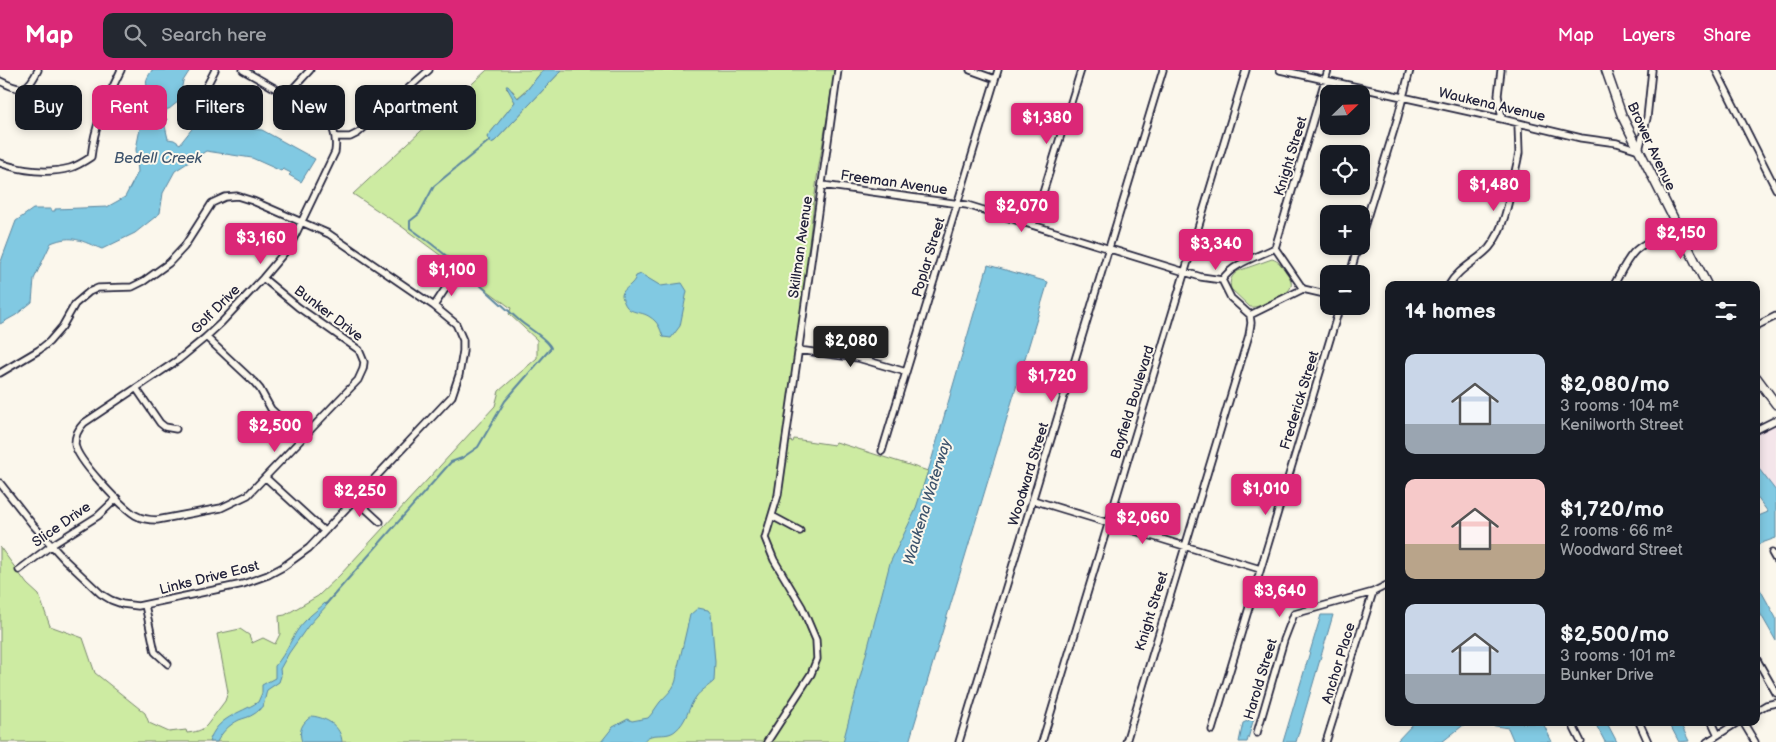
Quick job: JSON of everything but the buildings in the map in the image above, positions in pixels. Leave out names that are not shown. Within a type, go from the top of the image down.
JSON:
[{"type":"main road","name":"Brower Avenue","points":[[1606,70],[1622,116],[1704,281]]},
{"type":"main road","points":[[1760,382],[1776,404]]},
{"type":"street","points":[[0,81],[13,88],[21,89],[30,84],[38,70]]},
{"type":"street","points":[[0,163],[24,170],[55,170],[72,168],[91,157],[97,124],[121,70]]},
{"type":"street","points":[[207,85],[215,70]]},
{"type":"street","points":[[243,70],[273,87]]},
{"type":"street","points":[[296,85],[310,70]]},
{"type":"street","points":[[334,130],[336,137],[350,136],[358,133],[429,70]]},
{"type":"street","name":"Skillman Avenue","points":[[767,742],[811,674],[817,659],[816,640],[802,607],[767,545],[765,538],[778,495],[838,70]]},
{"type":"street","points":[[970,70],[995,80]]},
{"type":"street","name":"Poplar Street","points":[[882,451],[998,70]]},
{"type":"street","points":[[1033,225],[1081,70]]},
{"type":"street","name":"Woodward Street","points":[[959,742],[1163,70]]},
{"type":"street","name":"Bayfield Boulevard","points":[[1042,742],[1246,70]]},
{"type":"street","name":"Waukena Avenue","points":[[1280,70],[1581,138],[1617,143],[1639,150]]},
{"type":"street","name":"Knight Street","points":[[1276,248],[1328,70]]},
{"type":"street","points":[[1370,206],[1410,70]]},
{"type":"street","points":[[1501,70],[1498,96],[1502,119]]},
{"type":"street","points":[[1639,150],[1647,118],[1652,70]]},
{"type":"street","points":[[1716,70],[1776,189]]},
{"type":"street","points":[[1452,281],[1456,275],[1489,248],[1498,233],[1518,163],[1518,124]]},
{"type":"street","name":"Golf Drive","points":[[78,431],[84,423],[178,360],[206,337],[263,278],[290,246],[303,222],[332,160],[336,137]]},
{"type":"street","name":"Freeman Avenue","points":[[822,185],[967,205],[1186,272],[1222,280]]},
{"type":"street","name":"Links Drive East","points":[[0,374],[48,342],[62,327],[75,304],[89,292],[98,288],[132,287],[169,263],[184,247],[207,209],[216,201],[225,197],[237,196],[329,234],[434,306],[456,324],[462,340],[463,351],[459,375],[452,396],[355,499],[298,557],[268,575],[243,584],[138,606],[122,604],[111,600],[100,594],[64,559],[0,482]]},
{"type":"street","points":[[1616,281],[1634,251],[1644,244],[1678,229]]},
{"type":"street","points":[[1303,289],[1276,248],[1235,266],[1228,271],[1222,280],[1231,298],[1250,315],[1303,289],[1320,293]]},
{"type":"street","points":[[434,306],[453,277]]},
{"type":"street","name":"Bunker Drive","points":[[78,431],[75,443],[81,457],[101,483],[136,516],[147,520],[157,520],[230,505],[248,496],[358,380],[363,369],[363,358],[354,347],[298,308],[263,278]]},
{"type":"street","name":"Knight Street","points":[[1126,742],[1249,334],[1250,315]]},
{"type":"street","name":"Frederick Street","points":[[1212,730],[1337,315]]},
{"type":"street","points":[[1760,324],[1776,316]]},
{"type":"street","points":[[206,337],[254,382],[271,409],[302,438]]},
{"type":"street","points":[[798,350],[858,358],[906,372]]},
{"type":"street","points":[[136,388],[160,423],[165,427],[176,429]]},
{"type":"street","points":[[1760,428],[1776,420]]},
{"type":"street","points":[[266,478],[324,531]]},
{"type":"street","name":"Slice Drive","points":[[19,570],[52,544],[89,522],[117,498]]},
{"type":"street","points":[[355,499],[380,522]]},
{"type":"street","points":[[1033,500],[1260,569]]},
{"type":"street","points":[[772,516],[800,531]]},
{"type":"street","points":[[1772,553],[1776,560]]},
{"type":"street","name":"Harold Street","points":[[1256,733],[1284,640],[1294,614],[1373,592],[1385,586]]},
{"type":"street","name":"Anchor Place","points":[[1326,742],[1373,592]]},
{"type":"street","points":[[145,605],[156,652],[168,664]]},
{"type":"street","points":[[1760,665],[1776,693]]},
{"type":"street","points":[[1760,709],[1776,702]]},
{"type":"street","points":[[1573,726],[1581,742]]},
{"type":"street","points":[[1640,726],[1648,742]]},
{"type":"street","points":[[1714,726],[1718,735]]},
{"type":"street","points":[[1706,742],[1732,726]]},
{"type":"street","points":[[1745,726],[1755,742]]},
{"type":"shaded area","points":[[1776,422],[1776,491],[1760,470],[1760,430]]},
{"type":"green space","points":[[487,70],[543,70],[527,90],[517,98],[513,91],[506,88],[512,94],[515,102],[487,137],[491,143],[562,70],[835,70],[817,178],[785,440],[793,442],[794,439],[834,445],[836,442],[928,471],[845,742],[0,742],[0,547],[27,584],[39,595],[50,626],[83,638],[95,673],[145,713],[149,723],[169,732],[186,730],[187,733],[198,731],[207,725],[225,701],[228,692],[217,634],[240,629],[249,635],[252,643],[263,638],[275,644],[280,634],[279,616],[285,615],[318,596],[340,575],[495,406],[499,391],[537,358],[537,340],[509,314],[511,308],[401,226],[353,194],[422,130],[476,130],[476,85],[471,85]]},
{"type":"green space","points":[[1272,259],[1283,268],[1290,278],[1291,286],[1286,293],[1259,306],[1250,307],[1231,289],[1231,279],[1238,271]]},
{"type":"water","name":"Bedell Creek","points":[[152,70],[190,70],[182,85],[177,85],[177,103],[169,109],[167,109],[167,85],[147,85]]},
{"type":"water","points":[[543,70],[562,70],[491,143],[487,137],[515,102],[506,86],[518,98]]},
{"type":"water","name":"Bedell Creek","points":[[140,130],[166,130],[168,139],[180,144],[191,130],[262,130],[315,159],[301,182],[283,169],[281,171],[252,158],[206,151],[175,171],[163,193],[160,213],[135,233],[102,249],[71,239],[51,243],[34,279],[32,302],[16,315],[0,324],[0,264],[16,221],[33,209],[51,209],[51,211],[55,211],[55,209],[107,207],[125,197],[138,172],[136,149]]},
{"type":"water","name":"Waukena Waterway","points":[[988,265],[1048,282],[909,742],[843,742],[890,563],[915,511]]},
{"type":"water","points":[[641,274],[661,286],[682,283],[687,291],[680,326],[671,338],[663,337],[660,328],[650,317],[632,311],[626,306],[622,296],[624,290],[633,282],[636,276]]},
{"type":"water","points":[[1760,470],[1776,491],[1776,538],[1760,544],[1760,515],[1768,512],[1760,501]]},
{"type":"water","points":[[1760,589],[1776,618],[1776,641],[1760,613]]},
{"type":"water","points":[[325,603],[328,604],[308,626],[289,653],[280,669],[281,676],[279,682],[267,690],[263,707],[252,715],[232,724],[217,742],[209,742],[217,727],[229,717],[258,702],[262,693],[262,685],[275,678],[275,666],[300,626]]},
{"type":"water","points":[[698,608],[708,610],[711,614],[715,662],[714,681],[693,701],[685,719],[675,731],[650,736],[643,742],[601,742],[613,727],[628,719],[632,721],[648,718],[672,688],[676,681],[690,615]]},
{"type":"water","points":[[1321,615],[1333,615],[1296,742],[1283,742]]},
{"type":"water","points":[[312,716],[328,721],[336,727],[342,742],[302,742],[300,734],[302,727]]},
{"type":"water","points":[[1254,718],[1247,742],[1239,742],[1243,723]]},
{"type":"water","points":[[1411,726],[1462,726],[1442,742],[1396,742]]},
{"type":"water","points":[[1496,726],[1544,726],[1552,742],[1514,742],[1508,728]]},
{"type":"water","points":[[1597,726],[1609,726],[1617,742],[1605,742]]},
{"type":"water","points":[[1671,726],[1682,726],[1689,741],[1679,742]]},
{"type":"waterway","points":[[326,604],[451,462],[462,458],[478,447],[505,401],[551,348],[542,337],[520,321],[453,261],[410,228],[410,221],[419,214],[434,186],[490,140]]}]
